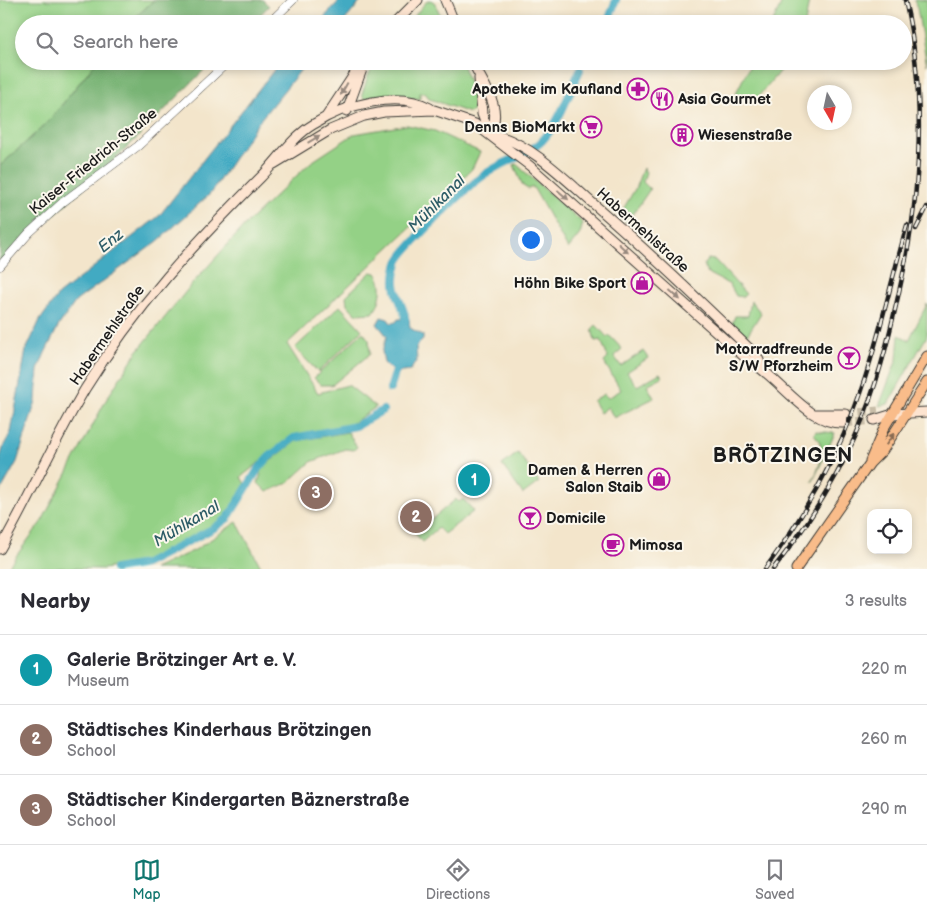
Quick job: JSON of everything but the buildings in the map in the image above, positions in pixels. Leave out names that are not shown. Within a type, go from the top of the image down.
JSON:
[{"type":"main road","points":[[401,15],[408,0]]},
{"type":"main road","points":[[402,15],[418,0]]},
{"type":"main road","points":[[445,0],[451,15]]},
{"type":"main road","points":[[325,118],[358,70]]},
{"type":"main road","points":[[349,109],[361,70]]},
{"type":"main road","points":[[476,70],[488,90],[495,110],[495,123],[490,133]]},
{"type":"main road","points":[[478,75],[482,114],[490,133]]},
{"type":"main road","name":"Habermehlstraße","points":[[0,549],[63,427],[119,337],[174,266],[274,164],[291,142],[325,118],[349,109],[370,104],[403,101],[424,105],[459,117],[508,144],[536,156],[622,228],[757,356],[762,367]]},
{"type":"main road","name":"Habermehlstraße","points":[[330,130],[349,109]]},
{"type":"main road","name":"Habermehlstraße","points":[[274,164],[330,130],[364,116],[384,112],[434,110]]},
{"type":"main road","name":"Habermehlstraße","points":[[508,144],[530,166],[748,360],[762,367],[814,414],[828,422],[845,419]]},
{"type":"main road","points":[[870,464],[874,448],[927,356]]},
{"type":"main road","points":[[796,569],[870,464],[883,450],[927,382]]},
{"type":"main road","points":[[878,411],[893,414]]},
{"type":"main road","points":[[874,420],[893,414],[927,412]]},
{"type":"street","points":[[277,15],[293,0]]},
{"type":"street","name":"Kaiser-Friedrich-Straße","points":[[0,266],[28,233],[64,202],[138,146],[219,70]]},
{"type":"green space","points":[[0,0],[154,0],[138,15],[15,15],[15,70],[90,70],[48,122],[0,166]]},
{"type":"green space","points":[[154,0],[263,0],[269,6],[260,15],[138,15]]},
{"type":"green space","points":[[431,0],[435,3],[440,15],[415,15],[426,2]]},
{"type":"green space","points":[[783,0],[809,0],[806,15],[776,15]]},
{"type":"green space","points":[[914,0],[927,0],[927,65],[917,8]]},
{"type":"green space","points":[[90,70],[204,70],[118,157],[0,264],[0,166],[48,122]]},
{"type":"green space","points":[[372,70],[464,70],[475,98],[474,110],[469,113],[430,99],[425,93],[420,93],[420,99],[390,96],[364,99],[362,94]]},
{"type":"green space","points":[[748,70],[780,70],[752,104],[735,95]]},
{"type":"green space","points":[[407,125],[435,131],[480,152],[472,169],[287,344],[318,393],[348,385],[376,407],[350,425],[294,435],[241,477],[245,484],[226,518],[144,562],[103,569],[8,567],[42,521],[106,400],[136,353],[192,284],[248,222],[310,163],[354,134]]},
{"type":"green space","points":[[516,164],[583,223],[580,234],[568,249],[533,187],[528,189],[523,186],[514,165]]},
{"type":"green space","points":[[643,168],[646,172],[643,182],[650,189],[627,223],[623,219],[622,211],[635,189]]},
{"type":"green space","points":[[708,259],[715,260],[746,294],[743,297],[736,296],[730,285],[707,273],[704,264]]},
{"type":"green space","points":[[371,272],[376,273],[379,277],[381,293],[378,304],[373,313],[356,314],[347,304],[346,296]]},
{"type":"green space","points":[[751,301],[761,313],[746,337],[732,324],[735,316],[748,316]]},
{"type":"green space","points":[[927,304],[927,336],[888,404],[879,406],[897,359],[899,335],[909,340]]},
{"type":"green space","points":[[340,306],[362,330],[318,372],[295,348]]},
{"type":"green space","points":[[596,325],[622,349],[614,356],[621,366],[643,351],[648,358],[627,372],[637,386],[660,373],[662,377],[647,385],[654,398],[614,418],[608,407],[600,413],[593,401],[604,394],[608,398],[621,390],[604,362],[608,358],[601,340],[595,341],[592,329]]},
{"type":"green space","points":[[363,332],[369,340],[370,354],[332,385],[321,385],[314,378]]},
{"type":"green space","points":[[816,431],[835,433],[813,481],[812,482],[818,470],[822,452],[821,446],[814,434]]},
{"type":"green space","points":[[348,432],[357,447],[354,450],[345,449],[311,462],[288,483],[267,492],[258,483],[263,467],[296,441]]},
{"type":"green space","points":[[518,453],[539,482],[523,494],[502,465]]},
{"type":"green space","points":[[456,499],[459,502],[463,499],[474,511],[444,534],[438,528],[422,542],[415,533]]},
{"type":"green space","points":[[237,522],[262,569],[154,569],[195,550]]},
{"type":"water","points":[[340,0],[362,0],[350,15],[326,15]]},
{"type":"water","points":[[274,70],[301,70],[260,120],[210,194],[158,241],[76,301],[59,325],[38,370],[36,401],[17,462],[0,492],[0,458],[11,432],[26,350],[40,320],[58,295],[159,216]]},
{"type":"water","points":[[381,317],[388,319],[391,323],[396,322],[398,319],[409,319],[410,328],[423,335],[423,340],[416,347],[417,360],[410,371],[394,373],[384,363],[382,351],[387,336],[377,324]]},
{"type":"waterway","name":"Mühlkanal","points":[[610,15],[616,0]]},
{"type":"waterway","name":"Mühlkanal","points":[[405,328],[404,312],[395,284],[395,274],[402,256],[437,218],[476,182],[490,171],[529,151],[542,141],[559,116],[580,70]]},
{"type":"waterway","name":"Mühlkanal","points":[[390,389],[398,364]]},
{"type":"waterway","name":"Mühlkanal","points":[[115,569],[145,564],[214,528],[228,518],[257,471],[269,457],[294,438],[356,426],[383,410]]},
{"type":"tunnel","points":[[846,414],[878,411]]},
{"type":"tunnel","points":[[844,423],[874,420]]},
{"type":"railway","points":[[905,0],[908,15]]},
{"type":"railway","points":[[773,569],[818,506],[847,455],[875,384],[886,347],[906,256],[916,183],[919,109],[912,36]]},
{"type":"railway","points":[[916,229],[927,207]]},
{"type":"railway","points":[[765,569],[792,531],[816,491],[846,429],[870,362],[907,225]]},
{"type":"place","name":"Apotheke im Kaufland","points":[[638,89]]},
{"type":"place","name":"Asia Gourmet","points":[[662,99]]},
{"type":"place","name":"Denns BioMarkt","points":[[591,127]]},
{"type":"place","name":"Wiesenstraße","points":[[682,135]]},
{"type":"place","name":"Höhn Bike Sport","points":[[642,283]]},
{"type":"place","name":"Motorradfreunde S/W Pforzheim","points":[[849,358]]},
{"type":"place","name":"Damen & Herren Salon Staib","points":[[659,479]]},
{"type":"place","name":"Galerie Brötzinger Art e. V.","points":[[474,480]]},
{"type":"place","name":"Städtischer Kindergarten Bäznerstraße","points":[[316,493]]},
{"type":"place","name":"Städtisches Kinderhaus Brötzingen","points":[[416,517]]},
{"type":"place","name":"Domicile","points":[[530,518]]},
{"type":"place","name":"Mimosa","points":[[613,545]]},
{"type":"district","name":"BRÖTZINGEN","points":[[783,455]]},
{"type":"water label","name":"Enz","points":[[110,240]]}]
